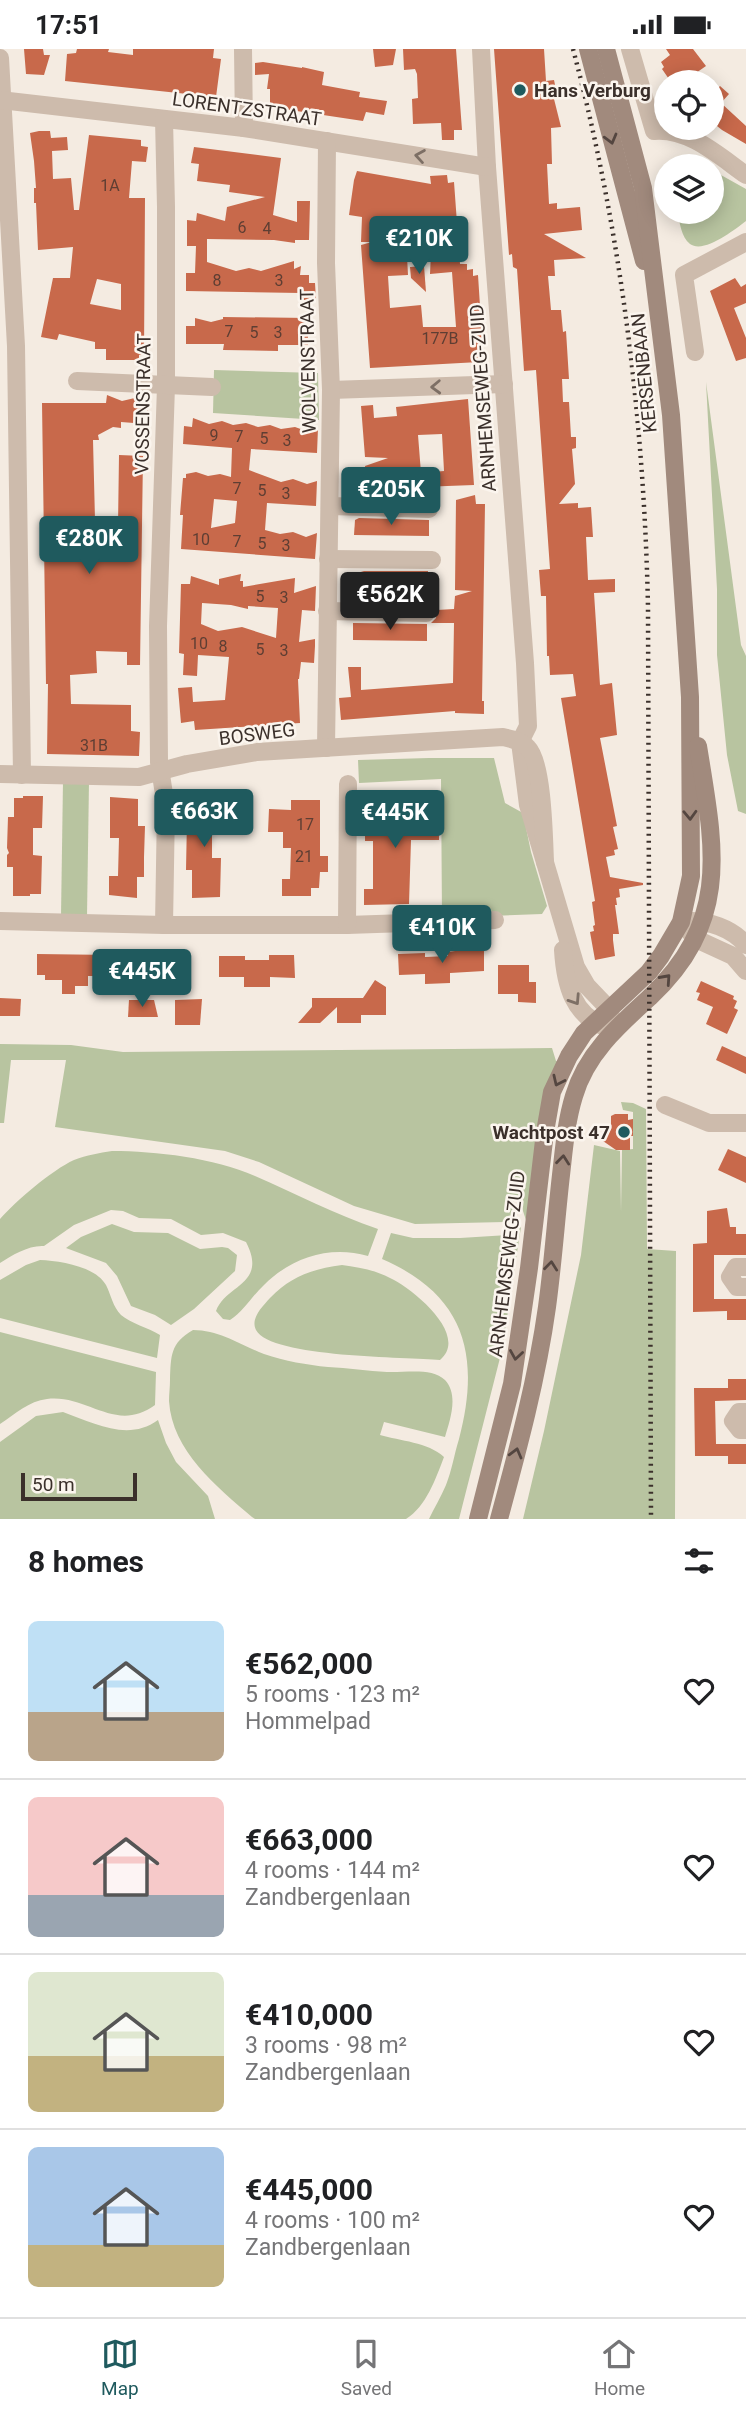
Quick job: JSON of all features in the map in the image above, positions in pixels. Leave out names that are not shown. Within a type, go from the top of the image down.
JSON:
[{"type":"main road","points":[[588,49],[639,246],[660,315]]},
{"type":"main road","name":"KERSENBAAN","points":[[593,1023],[649,972],[681,922],[688,897],[692,865],[690,697],[671,415],[643,188],[606,49]]},
{"type":"main road","name":"KERSENBAAN","points":[[615,1030],[667,979],[696,939],[708,904],[712,863],[710,826],[690,697]]},
{"type":"main road","name":"ARNHEMSEWEG-ZUID","points":[[478,1519],[512,1384],[552,1092],[569,1056],[593,1023]]},
{"type":"main road","points":[[499,1519],[537,1365],[547,1305],[565,1139],[574,1095],[591,1058],[615,1030]]},
{"type":"street","points":[[243,49],[244,128]]},
{"type":"street","name":"ARNHEMSEWEG-ZUID","points":[[481,49],[487,167],[528,726],[520,742],[528,804],[580,977],[609,1009],[615,1030]]},
{"type":"street","points":[[630,49],[654,131],[670,132],[692,139],[746,174]]},
{"type":"street","points":[[0,58],[22,775]]},
{"type":"street","name":"LORENTZSTRAAT","points":[[1,100],[244,128],[487,167]]},
{"type":"street","name":"VOSSENSTRAAT","points":[[164,119],[166,386],[158,625],[160,773],[166,807],[164,925]]},
{"type":"street","name":"WOLVENSTRAAT","points":[[326,748],[331,506],[331,390],[326,263],[327,141]]},
{"type":"street","points":[[695,352],[684,275],[745,246]]},
{"type":"street","points":[[77,381],[212,387]]},
{"type":"street","points":[[331,390],[504,384]]},
{"type":"street","points":[[331,506],[429,509]]},
{"type":"street","points":[[328,559],[432,560]]},
{"type":"street","points":[[327,611],[426,613]]},
{"type":"street","name":"BOSWEG","points":[[0,774],[139,777],[187,764],[257,752],[503,737],[520,742]]},
{"type":"street","points":[[347,925],[348,784]]},
{"type":"street","points":[[0,921],[164,925],[347,925],[495,920]]},
{"type":"street","points":[[681,922],[703,920],[726,930],[746,945]]},
{"type":"street","points":[[681,922],[696,939],[733,956],[746,971]]},
{"type":"street","name":"ARNHEMSEWEG-ZUID","points":[[562,924],[569,991],[593,1023]]},
{"type":"street","points":[[593,1023],[615,1030]]},
{"type":"street","points":[[664,1105],[709,1123],[746,1123]]},
{"type":"street","points":[[746,1267],[736,1267],[730,1277],[737,1287],[746,1287]]},
{"type":"street","points":[[746,1412],[739,1412],[733,1421],[740,1430],[746,1430]]},
{"type":"green space","points":[[724,177],[746,189],[746,221],[719,240],[696,246],[690,244],[680,224],[724,224]]},
{"type":"green space","points":[[214,370],[318,373],[319,420],[213,413]]},
{"type":"green space","points":[[706,382],[741,645],[746,656],[746,814],[738,811],[727,755],[717,655],[717,589]]},
{"type":"green space","points":[[494,758],[505,803],[523,813],[547,906],[542,914],[442,918],[441,779],[359,783],[358,760]]},
{"type":"green space","points":[[63,781],[89,781],[87,916],[61,916]]},
{"type":"green space","points":[[0,1044],[71,1045],[123,1052],[552,1048],[556,1061],[560,1062],[527,1223],[518,1196],[513,1200],[519,1213],[505,1222],[415,1224],[354,1206],[259,1162],[225,1151],[55,1127],[66,1060],[11,1060],[4,1123],[0,1123]]},
{"type":"green space","points":[[621,1102],[633,1103],[646,1109],[647,1249],[676,1251],[675,1519],[523,1519],[581,1255],[594,1145],[620,1151],[621,1212],[622,1150],[633,1149],[633,1112],[623,1110]]},
{"type":"green space","points":[[112,1151],[166,1154],[222,1164],[378,1229],[368,1256],[326,1253],[299,1261],[275,1275],[230,1320],[223,1319],[216,1311],[221,1302],[249,1276],[252,1267],[246,1242],[223,1233],[201,1235],[171,1219],[139,1218],[123,1211],[111,1210],[74,1225],[44,1246],[27,1249],[0,1263],[0,1219],[7,1212],[65,1165],[84,1157]]},
{"type":"green space","points":[[112,1224],[134,1232],[168,1233],[200,1249],[228,1248],[237,1255],[235,1271],[194,1309],[171,1325],[155,1315],[131,1306],[117,1276],[106,1263],[66,1248],[81,1237]]},
{"type":"green space","points":[[521,1227],[502,1350],[459,1519],[429,1519],[446,1485],[459,1439],[468,1381],[466,1355],[460,1331],[449,1310],[432,1291],[410,1274],[382,1259],[391,1233],[413,1238],[460,1238],[508,1235]]},
{"type":"green space","points":[[40,1260],[76,1266],[94,1273],[106,1285],[121,1315],[160,1335],[157,1358],[0,1318],[0,1280]]},
{"type":"green space","points":[[342,1265],[384,1275],[400,1283],[423,1302],[434,1313],[448,1338],[447,1350],[440,1360],[312,1351],[267,1339],[256,1330],[258,1313],[278,1290],[312,1271]]},
{"type":"green space","points":[[193,1330],[221,1335],[264,1354],[296,1362],[380,1372],[425,1372],[445,1380],[452,1393],[452,1400],[445,1437],[384,1422],[380,1435],[422,1445],[444,1457],[430,1491],[419,1507],[406,1519],[252,1517],[198,1467],[178,1436],[172,1419],[169,1401],[173,1351],[180,1340]]},
{"type":"green space","points":[[0,1332],[156,1372],[155,1405],[141,1413],[127,1416],[114,1415],[62,1399],[47,1399],[28,1405],[0,1424]]},
{"type":"green space","points":[[63,1412],[99,1425],[123,1430],[135,1430],[158,1420],[176,1462],[208,1496],[215,1519],[0,1519],[0,1442],[36,1416]]},
{"type":"building","points":[[24,49],[43,49],[44,55],[50,55],[44,75],[26,74]]},
{"type":"building","points":[[77,49],[109,49],[108,52],[133,55],[133,49],[214,49],[213,58],[221,59],[216,97],[65,81],[67,54],[76,53]]},
{"type":"building","points":[[373,49],[396,49],[393,65],[375,67]]},
{"type":"building","points":[[403,49],[456,49],[462,130],[454,130],[454,140],[442,140],[441,123],[413,124],[412,99],[418,98],[417,74],[415,69],[404,70]]},
{"type":"building","points":[[494,49],[544,49],[546,81],[554,80],[558,99],[554,99],[561,127],[551,128],[552,164],[547,164],[549,204],[557,203],[557,209],[580,207],[582,230],[544,234],[586,258],[554,260],[555,276],[548,276],[551,310],[561,310],[563,332],[566,331],[569,379],[562,379],[563,402],[569,402],[571,437],[576,437],[576,448],[572,449],[575,484],[559,504],[578,503],[578,508],[591,507],[593,537],[586,537],[588,580],[615,579],[615,592],[594,593],[600,685],[612,683],[617,735],[600,738],[617,826],[613,827],[618,849],[614,850],[615,855],[606,857],[610,877],[643,883],[619,889],[620,897],[616,898],[615,905],[619,934],[613,934],[615,956],[595,960],[590,932],[594,931],[595,925],[592,902],[595,901],[561,698],[576,696],[573,674],[550,675],[547,656],[546,596],[541,596],[539,570],[550,569],[536,370],[524,371],[517,269],[513,267],[512,254],[509,255]]},
{"type":"building","points":[[666,49],[693,49],[706,66],[700,70],[663,70],[661,62],[670,55]]},
{"type":"building","points":[[255,63],[324,72],[322,85],[360,92],[359,97],[387,101],[384,115],[366,112],[363,121],[270,107],[270,89],[267,89],[269,74],[255,75]]},
{"type":"building","points":[[724,106],[746,126],[746,144],[724,131]]},
{"type":"building","points":[[50,131],[51,138],[67,137],[68,150],[52,151],[53,179],[71,178],[74,210],[79,210],[89,135],[141,140],[141,146],[148,147],[146,162],[132,161],[129,198],[145,198],[144,355],[139,355],[139,360],[106,360],[106,349],[95,349],[95,342],[59,334],[57,340],[41,337],[53,278],[70,278],[73,247],[38,250],[34,203],[36,188],[30,133]],"holes":[[[97,279],[121,284],[121,310],[90,304]]]},
{"type":"building","points":[[194,147],[281,158],[273,215],[297,222],[297,201],[310,201],[309,240],[295,240],[295,243],[207,239],[207,262],[236,271],[249,268],[261,271],[294,261],[294,269],[301,266],[300,275],[309,275],[309,283],[315,283],[316,300],[301,300],[301,293],[186,291],[186,273],[195,273],[196,246],[187,246],[187,220],[196,221],[197,213],[225,221],[227,207],[265,197],[229,192],[230,185],[197,181],[199,164],[191,163]]},
{"type":"building","points":[[357,171],[431,184],[430,176],[447,175],[448,183],[454,182],[460,264],[467,264],[467,270],[473,269],[473,276],[478,275],[483,353],[479,354],[479,362],[370,368],[361,245],[372,242],[361,242],[362,217],[349,215]],"holes":[[[372,218],[404,223],[404,229],[434,227],[436,246],[431,253],[430,274],[452,272],[456,327],[423,327],[421,305],[390,308],[388,276],[408,275],[407,256],[375,258]]]},
{"type":"building","points":[[424,266],[426,292],[411,278],[410,267]]},
{"type":"building","points":[[735,278],[741,287],[746,284],[746,303],[734,308],[746,338],[746,358],[736,361],[710,291]]},
{"type":"building","points":[[223,317],[308,318],[308,345],[278,345],[278,351],[223,350],[224,344],[186,344],[186,326],[195,326],[195,318],[211,322]]},
{"type":"building","points":[[107,395],[122,401],[139,397],[138,406],[147,406],[148,409],[147,424],[121,422],[121,428],[113,427],[98,435],[99,440],[93,440],[95,520],[68,521],[69,551],[104,550],[104,526],[118,526],[119,455],[143,456],[140,665],[127,665],[127,652],[96,651],[97,673],[70,675],[71,704],[131,705],[131,731],[140,732],[139,756],[47,754],[42,403],[106,403]]},
{"type":"building","points":[[468,399],[474,485],[367,489],[365,466],[388,458],[365,457],[361,406],[373,405],[374,418],[397,416],[396,407]],"holes":[[[442,434],[444,471],[421,473],[418,435]]]},
{"type":"building","points":[[193,418],[209,424],[222,421],[233,425],[270,425],[281,429],[295,427],[309,432],[318,428],[317,453],[251,449],[249,470],[281,482],[293,479],[307,484],[317,481],[316,506],[267,503],[265,530],[280,534],[293,532],[306,537],[317,533],[315,559],[181,549],[183,478],[186,478],[186,474],[196,472],[208,476],[220,474],[231,477],[232,448],[183,444],[184,426],[192,427]],"holes":[[[214,499],[237,501],[235,523],[211,528]]]},
{"type":"building","points":[[475,495],[476,504],[485,504],[484,714],[455,711],[341,720],[339,698],[351,697],[348,667],[361,667],[361,690],[453,683],[454,623],[431,623],[436,618],[437,610],[454,609],[455,596],[472,591],[455,590],[456,500]]},
{"type":"building","points":[[355,520],[429,520],[429,536],[354,535]]},
{"type":"building","points":[[364,571],[428,571],[428,589],[354,587],[354,574]]},
{"type":"building","points":[[241,574],[243,587],[295,578],[294,593],[316,586],[315,611],[302,610],[299,642],[315,639],[315,646],[314,663],[301,662],[298,679],[300,723],[195,730],[194,721],[181,723],[178,688],[192,687],[193,702],[225,700],[229,657],[198,655],[197,676],[183,675],[184,654],[179,653],[181,584],[190,584],[191,576],[219,585],[219,579]],"holes":[[[202,603],[248,609],[248,606],[278,608],[276,638],[242,627],[218,631],[201,624]]]},
{"type":"building","points":[[353,623],[427,624],[427,641],[353,640]]},
{"type":"building","points":[[385,792],[399,792],[399,801],[411,801],[411,819],[439,819],[439,840],[411,840],[409,904],[364,905],[364,889],[373,889],[373,841],[365,841],[365,825],[373,825],[374,809],[382,809]]},
{"type":"building","points":[[43,796],[42,828],[33,828],[33,855],[42,856],[41,894],[13,896],[13,867],[7,867],[8,817],[14,817],[14,798]]},
{"type":"building","points":[[110,797],[138,799],[138,826],[145,826],[144,877],[137,877],[137,898],[109,895],[109,876],[118,876],[119,838],[110,838]]},
{"type":"building","points":[[221,799],[221,821],[212,821],[212,858],[221,858],[220,897],[192,898],[192,870],[186,870],[187,819],[193,819],[193,800]]},
{"type":"building","points":[[291,800],[320,800],[320,856],[328,856],[328,872],[320,872],[319,888],[311,888],[311,896],[282,896],[282,879],[290,879],[291,848],[283,848],[283,832],[268,832],[269,809],[291,810]]},
{"type":"building","points":[[484,947],[484,971],[450,973],[450,983],[425,984],[425,974],[399,975],[398,954],[448,956],[448,952]]},
{"type":"building","points":[[37,954],[113,955],[113,976],[88,976],[88,986],[75,986],[75,994],[62,994],[62,980],[45,980],[45,975],[37,975]]},
{"type":"building","points":[[269,955],[294,955],[295,978],[270,977],[270,987],[244,987],[244,977],[219,977],[219,956],[269,960]]},
{"type":"building","points":[[498,965],[529,965],[529,982],[536,982],[536,1003],[518,1002],[518,994],[498,994]]},
{"type":"building","points":[[375,980],[386,987],[386,1015],[361,1015],[361,1023],[337,1023],[337,1007],[320,1023],[298,1023],[312,1007],[312,998],[363,998]]},
{"type":"building","points":[[701,981],[734,996],[733,999],[737,1001],[734,1008],[738,1010],[727,1034],[706,1024],[713,1007],[697,1000],[700,993],[696,992]]},
{"type":"building","points":[[0,998],[21,999],[20,1016],[0,1016]]},
{"type":"building","points":[[202,999],[200,1025],[175,1025],[175,1000]]},
{"type":"building","points":[[129,1000],[154,1000],[158,1017],[128,1017]]},
{"type":"building","points":[[722,1046],[746,1057],[746,1074],[716,1060]]},
{"type":"building","name":"Wachtpost 47","points":[[628,1114],[628,1120],[633,1119],[630,1150],[616,1150],[603,1141],[611,1129],[611,1116]]},
{"type":"building","points":[[728,1149],[746,1157],[746,1183],[718,1170]]},
{"type":"building","points":[[727,1208],[730,1227],[736,1227],[736,1234],[746,1234],[746,1255],[714,1255],[714,1299],[746,1299],[746,1320],[727,1320],[727,1311],[693,1312],[693,1244],[707,1243],[707,1211]]},
{"type":"building","points":[[728,1379],[746,1379],[746,1400],[715,1401],[716,1444],[746,1444],[746,1464],[728,1464],[728,1456],[695,1456],[694,1388],[728,1388]]},
{"type":"railway","points":[[573,49],[590,118],[617,256],[635,396],[646,537],[651,1519]]},
{"type":"place","name":"Hans Verburg","points":[[520,90]]},
{"type":"place","name":"Wachtpost 47","points":[[624,1132]]}]
